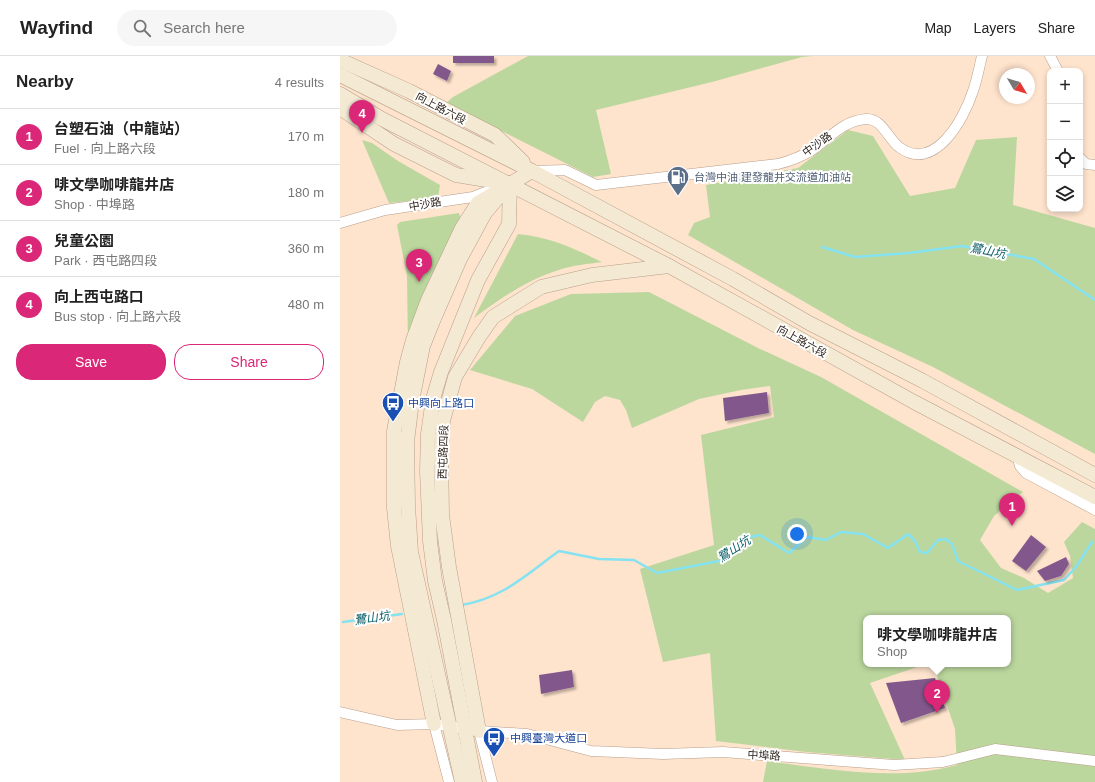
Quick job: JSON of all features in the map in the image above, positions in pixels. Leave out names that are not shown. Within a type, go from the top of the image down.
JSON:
[{"type":"street","name":"中沙路","points":[[532,171],[565,170],[596,185],[778,164],[793,160],[811,151],[851,121],[867,119],[877,122],[898,147],[909,153],[923,155],[935,149],[948,138],[963,116],[973,91],[982,56]]},
{"type":"street","points":[[1050,56],[1056,68]]},
{"type":"street","name":"向上路六段","points":[[340,60],[410,91],[495,135],[532,171]]},
{"type":"street","name":"向上路六段","points":[[340,75],[532,171],[733,279],[809,323],[1092,470]]},
{"type":"street","name":"向上路六段","points":[[340,94],[382,119],[510,183],[669,266],[914,402],[1095,497]]},
{"type":"street","name":"向上路六段","points":[[340,108],[394,144],[456,175],[475,180],[510,183]]},
{"type":"street","points":[[1083,161],[1086,164],[1095,165]]},
{"type":"street","points":[[448,782],[434,724],[398,546],[394,508],[394,431],[407,362],[413,340],[439,274],[462,228],[478,203],[532,171]]},
{"type":"street","name":"中沙路","points":[[340,223],[385,210],[473,197],[510,183]]},
{"type":"street","name":"西屯路四段","points":[[462,782],[458,727],[430,541],[427,471],[428,434],[433,399],[441,372],[478,280],[509,224],[510,183]]},
{"type":"street","name":"西屯路四段","points":[[474,782],[458,727],[432,649],[412,552],[408,506],[406,442],[412,401],[422,353],[433,321],[460,260],[485,213],[510,183]]},
{"type":"street","name":"西屯路四段","points":[[492,782],[479,731],[449,567],[442,515],[441,452],[443,421],[455,377],[493,317],[541,287],[592,275],[669,266]]},
{"type":"street","points":[[441,372],[493,317]]},
{"type":"street","points":[[1017,455],[1020,466],[1026,473],[1095,510]]},
{"type":"street","name":"中埠路","points":[[340,712],[396,725],[434,724],[479,731],[527,734],[591,751],[682,754],[723,752],[894,765],[943,762],[995,749],[1095,761]]},
{"type":"green space","points":[[528,56],[813,56],[802,57],[712,82],[596,110],[611,174],[593,177],[446,103],[453,97]]},
{"type":"green space","points":[[848,130],[873,136],[910,196],[955,188],[976,140],[1017,137],[1013,205],[1095,228],[1095,454],[933,367],[853,330],[688,235],[694,223],[710,217],[706,185],[798,168]]},
{"type":"green space","points":[[362,140],[372,143],[398,161],[440,185],[438,198],[389,203]]},
{"type":"green space","points":[[459,213],[461,221],[408,346],[407,276],[397,225],[400,222]]},
{"type":"green space","points":[[518,234],[551,240],[602,262],[570,267],[547,274],[525,284],[474,318]]},
{"type":"green space","points":[[649,292],[758,348],[821,377],[1023,492],[994,516],[980,540],[1001,568],[1024,578],[1048,593],[1073,578],[1070,556],[1064,542],[1082,522],[1095,529],[1095,782],[763,782],[767,761],[838,770],[887,773],[911,773],[957,765],[955,729],[934,667],[1011,667],[1011,615],[863,615],[863,667],[917,667],[870,683],[905,760],[806,752],[716,741],[710,653],[663,662],[640,569],[714,545],[701,435],[774,417],[770,386],[741,390],[699,399],[632,428],[626,410],[620,400],[605,396],[595,402],[583,422],[532,389],[470,370],[515,316],[571,294]]},
{"type":"building","points":[[453,56],[494,56],[494,63],[453,63]]},
{"type":"building","points":[[438,64],[451,71],[447,81],[433,74]]},
{"type":"building","points":[[767,392],[769,413],[725,421],[723,398]]},
{"type":"building","points":[[1031,535],[1046,547],[1026,571],[1012,561]]},
{"type":"building","points":[[1066,557],[1069,564],[1061,576],[1045,581],[1037,571]]},
{"type":"building","points":[[572,670],[574,687],[541,694],[539,675]]},
{"type":"building","points":[[935,678],[945,708],[901,723],[886,683]]},
{"type":"waterway","name":"鷺山坑","points":[[822,247],[855,257],[909,253],[962,246],[1034,259],[1095,300]]},
{"type":"waterway","name":"鷺山坑","points":[[461,605],[476,602],[502,591],[525,577],[559,551],[599,559],[634,560],[657,573],[719,561],[737,549],[750,537],[760,535],[789,553],[807,537],[826,540],[841,532],[863,534],[888,548],[908,534],[915,541],[920,552],[927,553],[938,540],[946,539],[952,544],[958,561],[1017,590],[1064,580],[1076,567],[1092,542]]},
{"type":"waterway","name":"鷺山坑","points":[[343,622],[402,614]]},
{"type":"place","name":"向上西屯路口","points":[[362,133]]},
{"type":"place","name":"台灣中油 建發龍井交流道加油站","points":[[678,196]]},
{"type":"place","name":"兒童公園","points":[[419,282]]},
{"type":"place","name":"中興向上路口","points":[[393,422]]},
{"type":"place","name":"台塑石油（中龍站）","points":[[1012,526]]},
{"type":"place","name":"啡文學咖啡龍井店","points":[[937,713]]},
{"type":"place","name":"中興臺灣大道口","points":[[494,758]]}]
